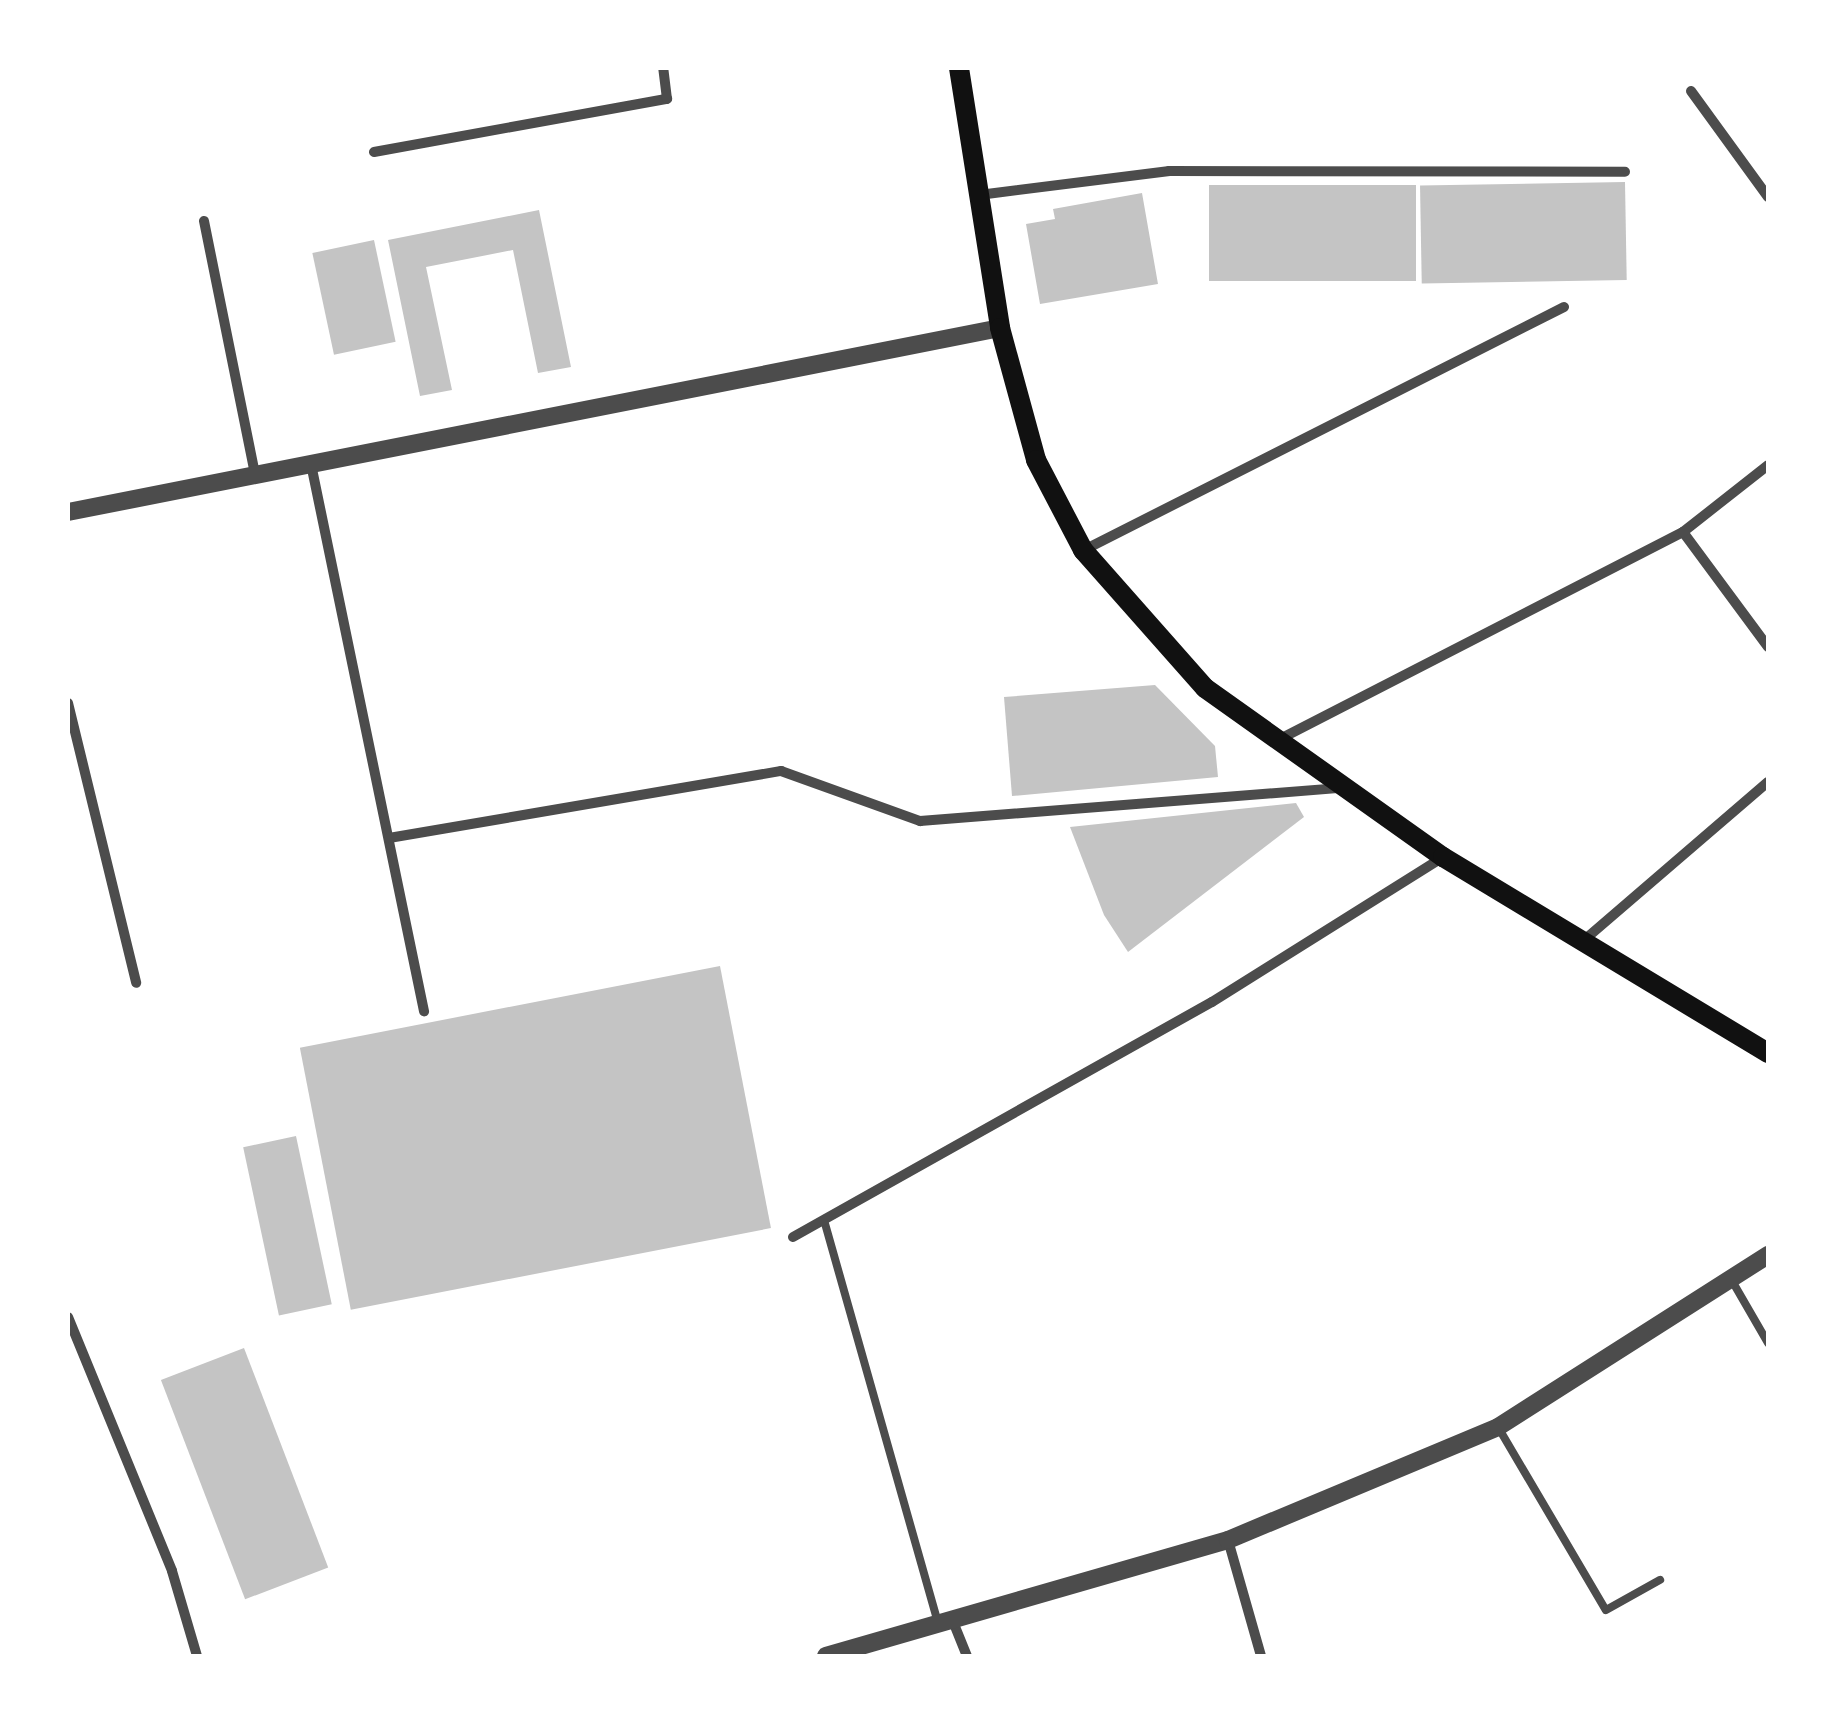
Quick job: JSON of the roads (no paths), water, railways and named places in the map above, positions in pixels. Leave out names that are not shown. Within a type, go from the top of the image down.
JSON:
[{"type":"main road","points":[[959,68],[1000,328],[1036,460],[1083,550],[1205,688],[1443,858],[1768,1053]]},
{"type":"street","points":[[374,152],[667,99],[663,68]]},
{"type":"street","points":[[1691,91],[1768,197]]},
{"type":"street","points":[[980,195],[1168,171],[1624,172]]},
{"type":"street","points":[[204,221],[256,475]]},
{"type":"street","points":[[1083,550],[1564,307]]},
{"type":"street","points":[[68,512],[1000,328]]},
{"type":"street","points":[[311,464],[424,1011]]},
{"type":"street","points":[[1279,740],[1684,532],[1768,466]]},
{"type":"street","points":[[1684,532],[1768,647]]},
{"type":"street","points":[[68,702],[136,984]]},
{"type":"street","points":[[389,838],[781,771],[920,821],[1347,788]]},
{"type":"street","points":[[1582,941],[1768,782]]},
{"type":"street","points":[[793,1237],[1212,1002],[1443,858]]},
{"type":"street","points":[[826,1656],[1228,1540],[1498,1428],[1768,1255]]},
{"type":"street","points":[[68,1317],[172,1571],[197,1656]]},
{"type":"street","points":[[1228,1540],[1261,1656]]},
{"type":"street","points":[[945,1620],[967,1656]]},
{"type":"lane","points":[[824,1220],[945,1620]]},
{"type":"lane","points":[[1730,1279],[1768,1343]]},
{"type":"lane","points":[[1498,1428],[1606,1610],[1660,1580]]}]
